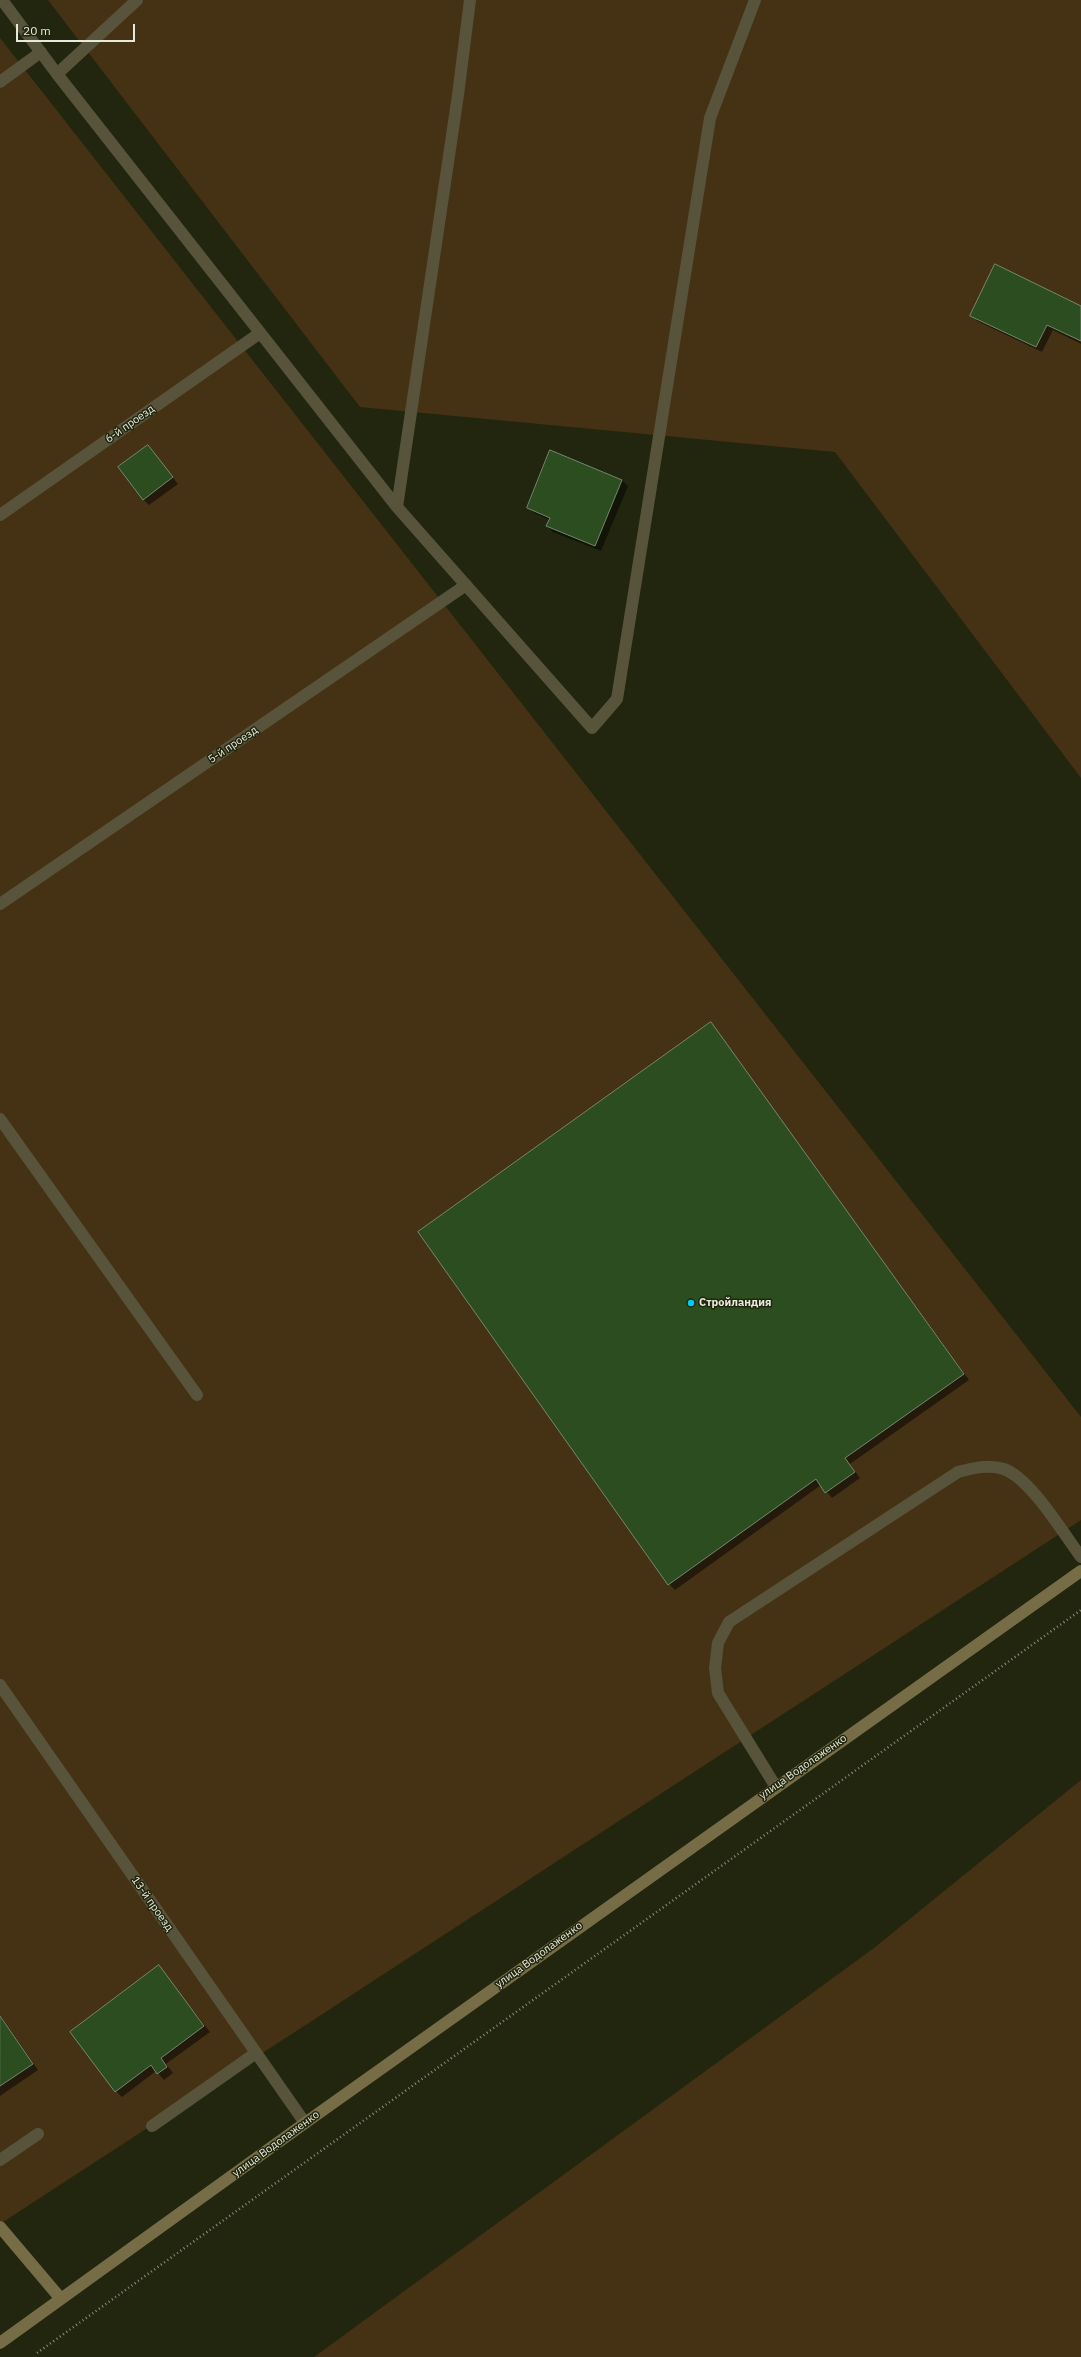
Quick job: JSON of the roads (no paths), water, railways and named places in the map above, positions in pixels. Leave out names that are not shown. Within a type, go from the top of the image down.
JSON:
[{"type":"main road","name":"улица Водолаженко","points":[[0,2342],[776,1787],[1081,1571]]},
{"type":"main road","points":[[0,2227],[61,2299]]},
{"type":"street","points":[[2,0],[58,74],[397,507],[592,728],[617,699],[710,118],[755,0]]},
{"type":"street","points":[[58,74],[137,0]]},
{"type":"street","points":[[397,507],[458,95],[470,0]]},
{"type":"street","points":[[0,82],[41,52]]},
{"type":"street","name":"6-й проезд","points":[[0,515],[260,333]]},
{"type":"street","name":"5-й проезд","points":[[0,904],[466,585]]},
{"type":"street","points":[[0,1120],[197,1395]]},
{"type":"street","points":[[776,1787],[718,1693],[715,1668],[718,1643],[729,1622],[958,1472],[983,1466],[1004,1469],[1024,1481],[1081,1557]]},
{"type":"street","name":"13-й проезд","points":[[0,1685],[305,2123]]},
{"type":"street","points":[[152,2126],[256,2053]]},
{"type":"street","points":[[0,2160],[38,2134]]},
{"type":"place","name":"Стройландия","points":[[691,1303]]}]
